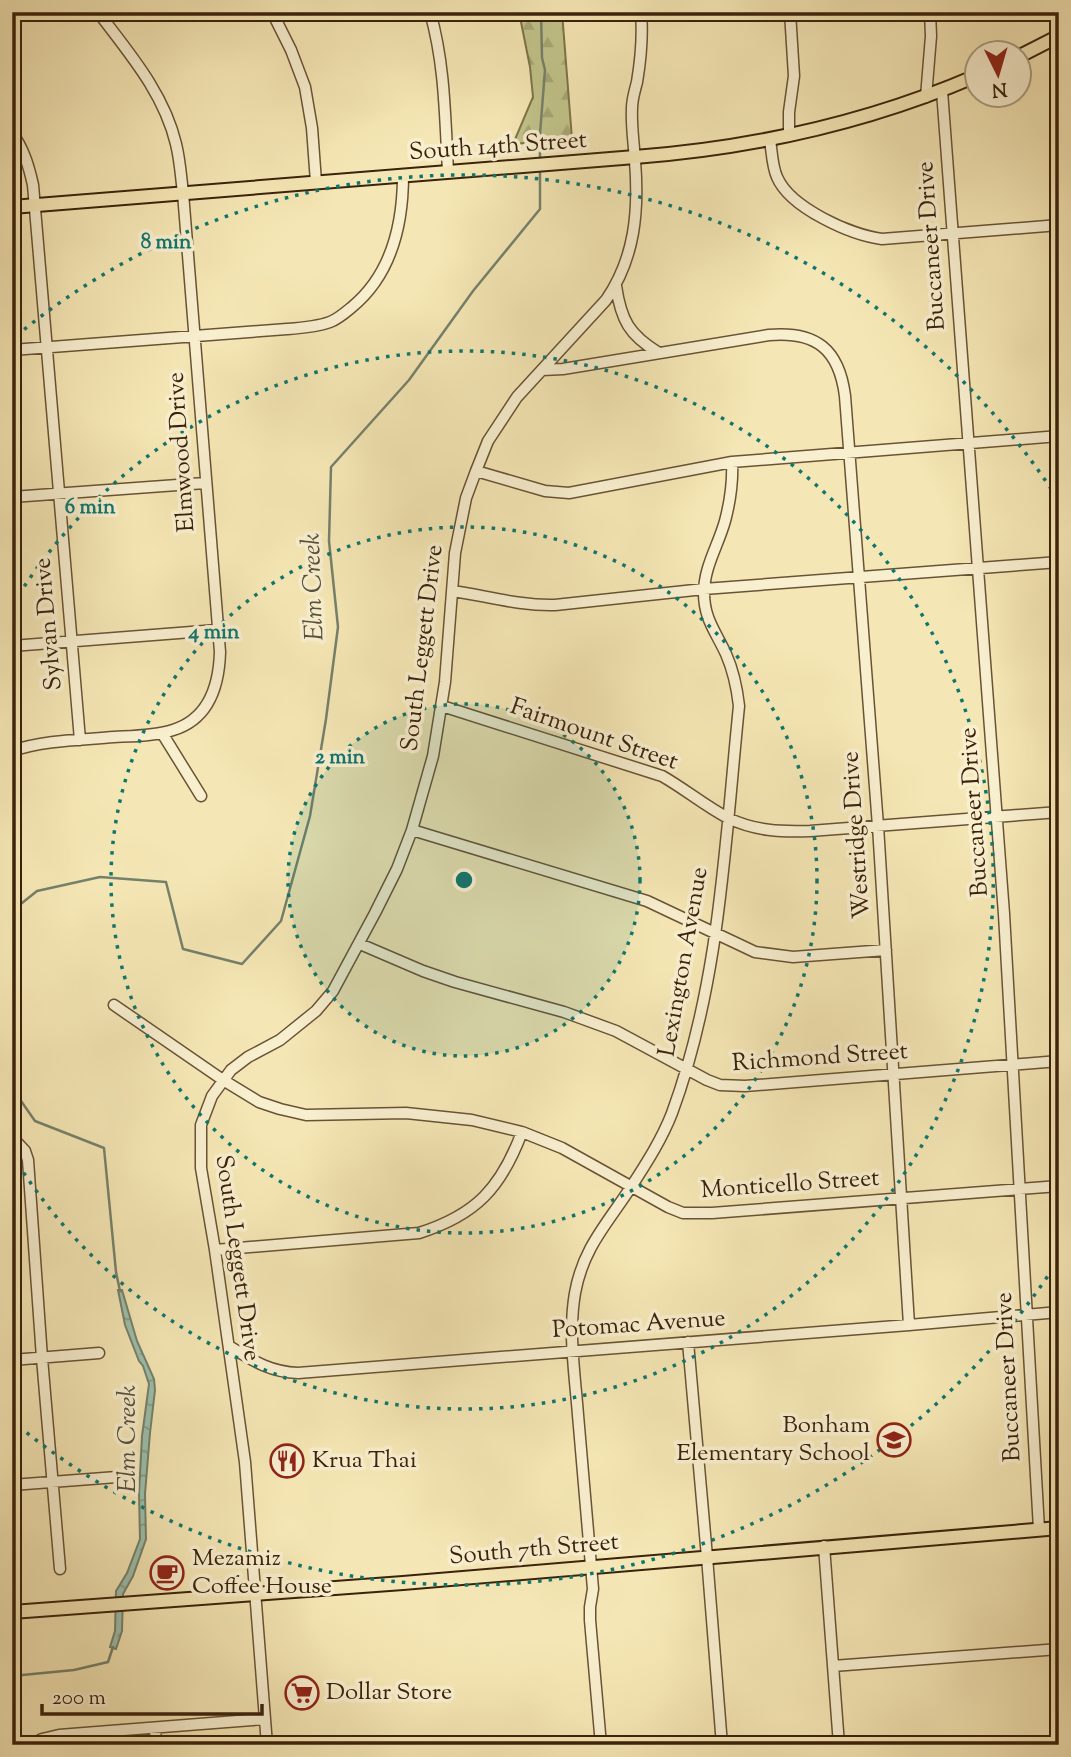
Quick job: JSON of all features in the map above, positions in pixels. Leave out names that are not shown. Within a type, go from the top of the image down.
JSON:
[{"type":"main road","points":[[1032,50],[1059,36]]},
{"type":"main road","name":"South 14th Street","points":[[12,207],[635,158],[710,149],[770,140],[860,119],[962,82]]},
{"type":"main road","name":"South 7th Street","points":[[12,1612],[1059,1528]]},
{"type":"street","name":"Elmwood Drive","points":[[12,751],[35,744],[162,733],[176,729],[194,719],[208,703],[214,692],[219,669],[220,652],[183,193],[176,141],[165,112],[141,67],[98,12]]},
{"type":"street","points":[[272,12],[306,87],[316,182]]},
{"type":"street","points":[[430,12],[440,63],[448,172]]},
{"type":"street","name":"South Leggett Drive","points":[[267,1745],[245,1462],[201,1168],[201,1125],[212,1096],[231,1070],[248,1057],[280,1040],[316,1011],[333,992],[397,869],[412,830],[433,755],[442,706],[455,553],[466,498],[476,471],[488,441],[503,416],[571,337],[596,313],[616,286],[629,257],[636,219],[632,106],[641,52],[641,12]]},
{"type":"street","points":[[789,136],[794,76],[790,12]]},
{"type":"street","points":[[926,97],[931,36],[930,12]]},
{"type":"street","name":"Buccaneer Drive","points":[[942,91],[1013,1065],[1039,1529]]},
{"type":"street","name":"Sylvan Drive","points":[[12,133],[30,168],[36,205],[80,740]]},
{"type":"street","points":[[770,140],[778,178],[786,190],[804,205],[844,229],[869,237],[882,239],[1059,225]]},
{"type":"street","points":[[12,350],[312,327],[331,322],[369,292],[388,260],[395,243],[403,199],[403,175]]},
{"type":"street","points":[[616,286],[620,309],[630,330],[659,353]]},
{"type":"street","name":"Westridge Drive","points":[[659,353],[786,333],[804,336],[824,348],[839,369],[843,382],[878,826],[909,1325]]},
{"type":"street","points":[[542,370],[659,353]]},
{"type":"street","points":[[476,471],[545,491],[569,493],[732,462],[1059,436]]},
{"type":"street","name":"Lexington Avenue","points":[[601,1745],[590,1620],[592,1567],[573,1351],[573,1304],[581,1268],[594,1240],[632,1186],[655,1148],[671,1114],[701,1015],[715,933],[738,706],[735,680],[726,654],[708,618],[704,589],[709,562],[725,522],[733,477],[732,462]]},
{"type":"street","points":[[12,497],[205,483]]},
{"type":"street","points":[[453,591],[547,606],[704,589],[1059,562]]},
{"type":"street","points":[[12,646],[217,630]]},
{"type":"street","name":"Fairmount Street","points":[[442,706],[662,776],[728,818],[776,832],[1059,812]]},
{"type":"street","points":[[162,733],[201,796]]},
{"type":"street","points":[[12,745],[35,744]]},
{"type":"street","points":[[412,830],[646,901],[755,952],[793,957],[886,950]]},
{"type":"street","name":"Richmond Street","points":[[360,944],[422,971],[564,1012],[617,1031],[720,1085],[1059,1061]]},
{"type":"street","name":"Monticello Street","points":[[114,1005],[259,1102],[306,1115],[405,1113],[472,1120],[522,1132],[562,1148],[682,1213],[712,1213],[1059,1186]]},
{"type":"street","points":[[215,1250],[419,1233],[439,1227],[474,1207],[491,1188],[513,1157],[522,1132]]},
{"type":"street","points":[[12,1137],[25,1151],[27,1160],[60,1569]]},
{"type":"street","name":"Potomac Avenue","points":[[229,1346],[281,1373],[298,1373],[1059,1312]]},
{"type":"street","points":[[688,1342],[722,1745]]},
{"type":"street","points":[[12,1360],[99,1353]]},
{"type":"street","points":[[12,1485],[130,1476]]},
{"type":"street","points":[[824,1546],[839,1745]]},
{"type":"street","points":[[833,1666],[1059,1648]]},
{"type":"street","points":[[31,1745],[59,1735],[264,1719]]},
{"type":"street","points":[[155,1728],[156,1745]]},
{"type":"green space","points":[[519,12],[562,12],[572,139],[513,144],[533,97]]},
{"type":"water","points":[[118,1290],[122,1290],[137,1341],[154,1379],[155,1390],[145,1494],[146,1539],[133,1576],[123,1594],[122,1631],[116,1649],[110,1647],[115,1631],[116,1591],[127,1573],[140,1539],[142,1436],[149,1384],[125,1325]]},
{"type":"waterway","name":"Elm Creek","points":[[540,159],[545,70],[542,58],[541,12]]},
{"type":"waterway","name":"Elm Creek","points":[[12,911],[37,891],[100,877],[166,882],[183,949],[242,964],[281,921],[310,816],[338,627],[329,541],[331,467],[409,380],[473,291],[540,209],[540,169]]},
{"type":"waterway","name":"Elm Creek","points":[[12,955],[19,973],[12,992]]},
{"type":"waterway","name":"Elm Creek","points":[[12,1088],[35,1121],[104,1148],[120,1291]]},
{"type":"waterway","name":"Elm Creek","points":[[12,1676],[74,1670],[108,1662],[113,1647]]},
{"type":"place","name":"Bonham Elementary School","points":[[894,1440]]},
{"type":"place","name":"Krua Thai","points":[[287,1461]]},
{"type":"place","name":"Mezamiz Coffee House","points":[[167,1573]]},
{"type":"place","name":"Dollar Store","points":[[302,1693]]}]
